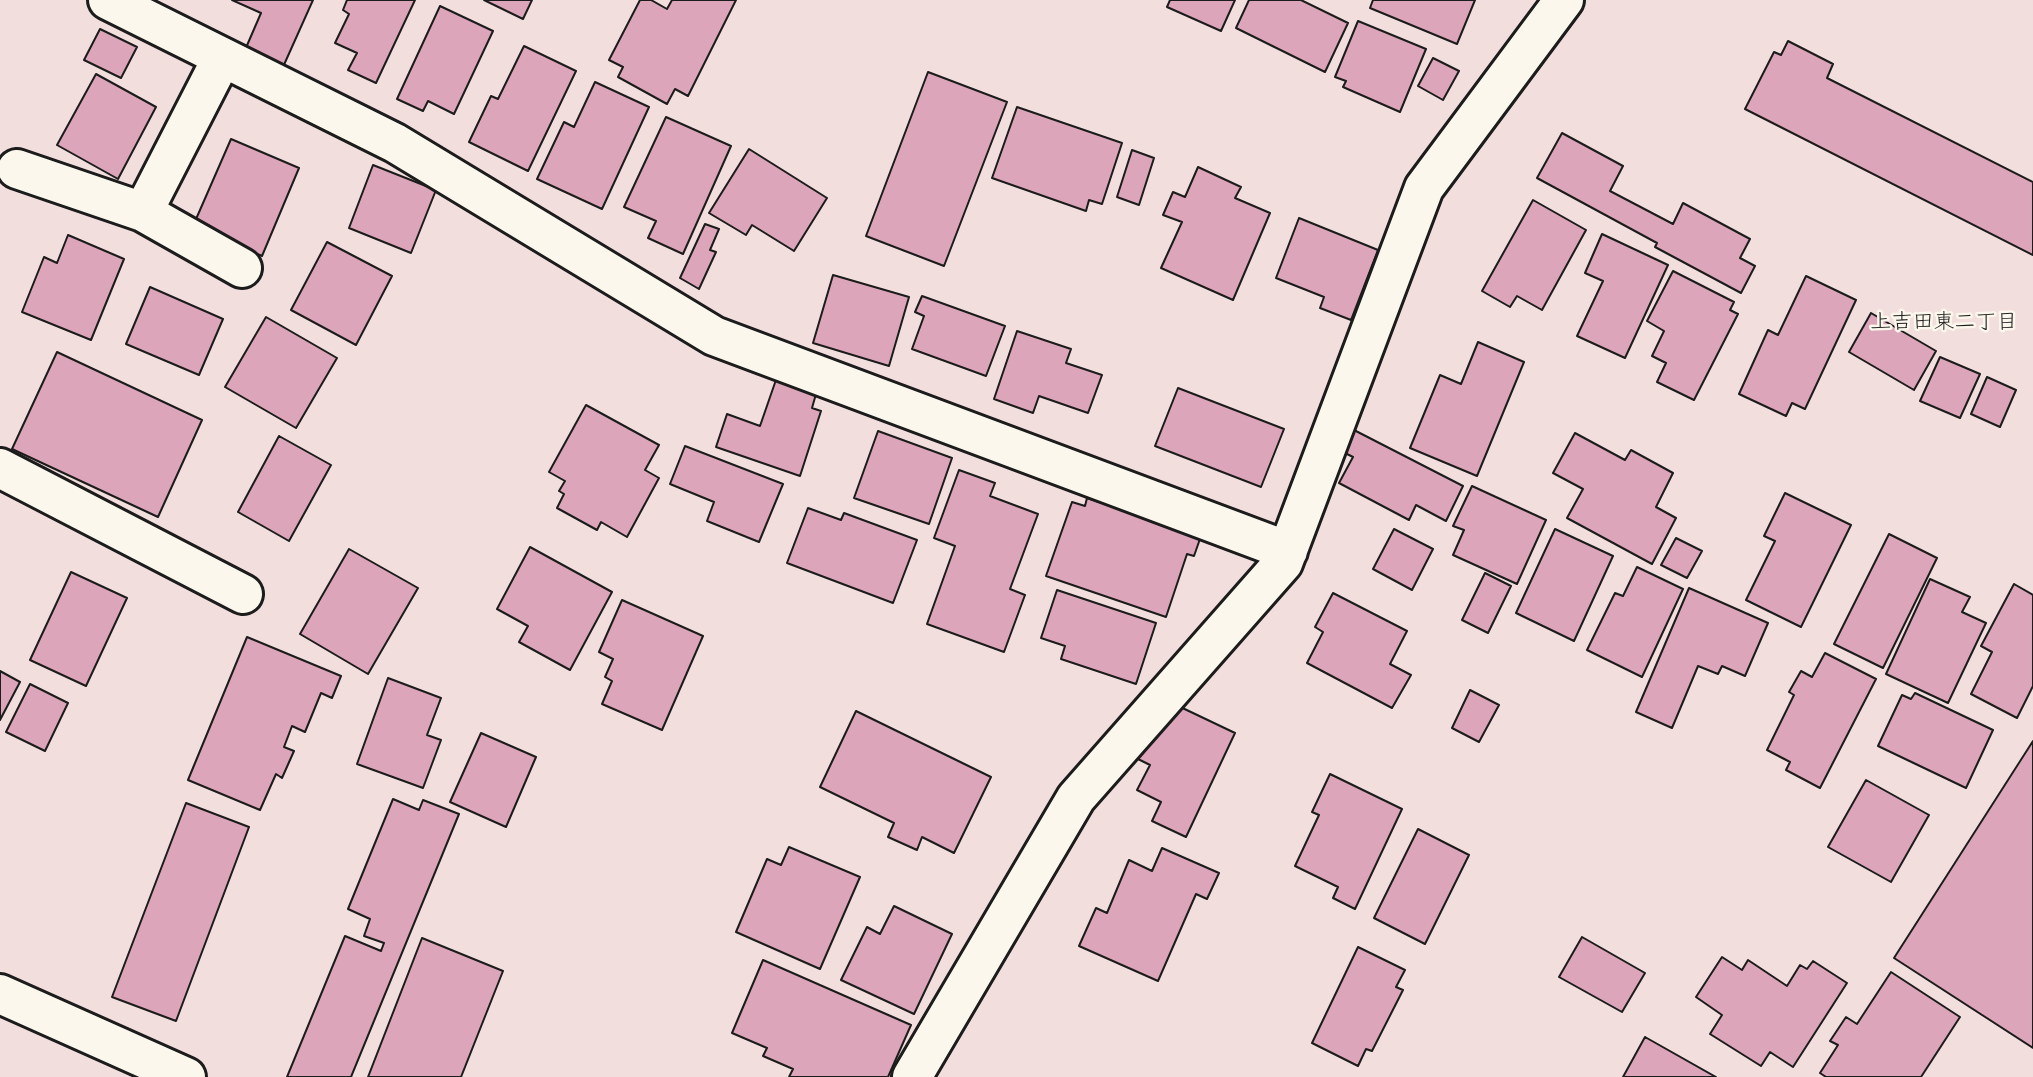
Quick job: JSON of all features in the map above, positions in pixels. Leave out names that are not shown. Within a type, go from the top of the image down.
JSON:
[{"type":"street","points":[[108,0],[394,143],[714,336],[1288,551]]},
{"type":"street","points":[[912,1077],[1076,797],[1283,563],[1424,188],[1564,0]]},
{"type":"street","points":[[143,212],[222,58]]},
{"type":"street","points":[[17,169],[143,212],[242,268]]},
{"type":"street","points":[[0,468],[243,594]]},
{"type":"street","points":[[0,994],[186,1077]]},
{"type":"building","points":[[232,0],[313,0],[283,67],[245,50],[261,13]]},
{"type":"building","points":[[347,0],[415,0],[376,83],[348,70],[357,53],[335,43],[349,14],[343,10]]},
{"type":"building","points":[[484,0],[532,0],[523,19]]},
{"type":"building","points":[[640,0],[651,0],[667,9],[672,0],[736,0],[688,96],[675,89],[667,104],[618,77],[623,67],[609,60]]},
{"type":"building","points":[[1170,0],[1235,0],[1221,31],[1167,7]]},
{"type":"building","points":[[1249,0],[1301,0],[1348,23],[1325,72],[1236,28]]},
{"type":"building","points":[[1373,0],[1475,0],[1457,44],[1370,8]]},
{"type":"building","points":[[440,6],[493,31],[454,114],[428,101],[423,111],[397,99]]},
{"type":"building","points":[[1358,21],[1426,49],[1400,112],[1343,87],[1346,81],[1335,77]]},
{"type":"building","points":[[100,29],[137,47],[121,78],[84,60]]},
{"type":"building","points":[[1788,41],[1833,64],[1827,78],[2033,182],[2033,255],[1745,109],[1774,52],[1781,55]]},
{"type":"building","points":[[524,46],[576,71],[528,171],[469,142],[491,96],[498,99]]},
{"type":"building","points":[[1433,58],[1459,71],[1443,100],[1418,86]]},
{"type":"building","points":[[928,72],[1007,102],[944,266],[866,236]]},
{"type":"building","points":[[96,74],[156,107],[118,179],[57,145]]},
{"type":"building","points":[[595,82],[649,107],[602,209],[537,179],[564,122],[574,127]]},
{"type":"building","points":[[1017,107],[1122,143],[1102,204],[1089,200],[1086,211],[992,178]]},
{"type":"building","points":[[666,117],[731,146],[683,254],[648,238],[656,221],[624,207]]},
{"type":"building","points":[[1562,133],[1623,166],[1610,191],[1673,224],[1683,203],[1750,239],[1740,258],[1755,266],[1741,293],[1655,247],[1657,243],[1537,178]]},
{"type":"building","points":[[231,139],[299,168],[262,256],[193,226]]},
{"type":"building","points":[[749,149],[827,198],[794,251],[752,225],[746,235],[709,213]]},
{"type":"building","points":[[1132,150],[1154,158],[1139,205],[1117,197]]},
{"type":"building","points":[[373,165],[436,190],[411,253],[349,228]]},
{"type":"building","points":[[1198,167],[1241,187],[1235,198],[1270,213],[1233,300],[1161,268],[1182,222],[1163,215],[1173,192],[1185,197]]},
{"type":"building","points":[[1533,200],[1586,230],[1542,310],[1517,296],[1510,307],[1482,291]]},
{"type":"building","points":[[1299,218],[1378,250],[1351,320],[1320,308],[1324,297],[1276,278]]},
{"type":"building","points":[[705,224],[719,229],[710,250],[716,252],[699,289],[680,278]]},
{"type":"building","points":[[1602,234],[1668,265],[1625,358],[1577,336],[1603,281],[1585,273]]},
{"type":"building","points":[[68,235],[124,259],[91,340],[22,312],[44,257],[57,263]]},
{"type":"building","points":[[327,242],[392,276],[356,345],[291,310]]},
{"type":"building","points":[[1673,271],[1734,302],[1730,310],[1738,314],[1694,400],[1657,382],[1666,363],[1652,356],[1664,331],[1647,321]]},
{"type":"building","points":[[833,275],[909,297],[889,366],[813,343]]},
{"type":"building","points":[[1806,276],[1856,300],[1805,409],[1792,403],[1786,416],[1739,394],[1768,330],[1778,335]]},
{"type":"building","points":[[150,287],[223,319],[199,375],[126,344]]},
{"type":"building","points":[[922,296],[1005,326],[986,376],[912,349],[924,316],[915,312]]},
{"type":"building","points":[[1871,313],[1936,351],[1914,390],[1849,352]]},
{"type":"building","points":[[266,317],[337,358],[296,428],[225,387]]},
{"type":"building","points":[[1017,331],[1071,349],[1066,363],[1102,375],[1088,413],[1039,396],[1033,413],[994,399]]},
{"type":"building","points":[[1478,342],[1524,362],[1477,476],[1410,448],[1440,375],[1461,384]]},
{"type":"building","points":[[57,352],[202,420],[158,517],[12,449]]},
{"type":"building","points":[[1940,357],[1980,374],[1960,418],[1920,401]]},
{"type":"building","points":[[778,374],[818,387],[812,408],[821,411],[800,476],[716,447],[727,414],[760,426]]},
{"type":"building","points":[[1987,377],[2016,390],[2000,427],[1971,414]]},
{"type":"building","points":[[1178,388],[1284,429],[1261,487],[1155,446]]},
{"type":"building","points":[[586,405],[659,445],[645,470],[659,478],[627,537],[601,522],[597,530],[557,508],[564,494],[559,491],[565,481],[549,472]]},
{"type":"building","points":[[1352,429],[1463,486],[1446,521],[1416,505],[1409,520],[1339,483],[1353,457],[1341,451]]},
{"type":"building","points":[[878,431],[952,458],[929,524],[854,498]]},
{"type":"building","points":[[1575,433],[1625,460],[1631,450],[1673,473],[1656,507],[1676,518],[1652,564],[1567,518],[1583,489],[1553,473]]},
{"type":"building","points":[[279,436],[331,465],[289,541],[238,512]]},
{"type":"building","points":[[685,446],[783,484],[759,542],[707,521],[714,502],[670,484]]},
{"type":"building","points":[[959,470],[995,483],[990,496],[1038,514],[1010,589],[1025,595],[1004,652],[927,624],[955,546],[934,538]]},
{"type":"building","points":[[1472,486],[1546,520],[1517,584],[1453,555],[1464,530],[1453,526]]},
{"type":"building","points":[[1785,493],[1851,525],[1801,627],[1746,600],[1775,541],[1764,536]]},
{"type":"building","points":[[1087,498],[1201,536],[1194,556],[1187,554],[1166,617],[1046,576],[1072,502],[1085,506]]},
{"type":"building","points":[[808,508],[841,520],[844,513],[917,540],[893,603],[787,563]]},
{"type":"building","points":[[1394,529],[1433,549],[1412,590],[1373,569]]},
{"type":"building","points":[[1555,529],[1613,556],[1574,641],[1516,613]]},
{"type":"building","points":[[1889,534],[1937,558],[1883,668],[1834,644]]},
{"type":"building","points":[[1676,538],[1702,551],[1687,578],[1661,565]]},
{"type":"building","points":[[530,547],[612,592],[570,670],[519,642],[528,626],[497,609]]},
{"type":"building","points":[[349,549],[418,588],[368,674],[300,634]]},
{"type":"building","points":[[1637,567],[1683,589],[1642,677],[1587,650],[1615,593],[1623,596]]},
{"type":"building","points":[[71,572],[127,598],[86,686],[30,660]]},
{"type":"building","points":[[1485,573],[1511,586],[1488,633],[1462,620]]},
{"type":"building","points":[[1930,579],[1970,597],[1962,612],[1986,623],[1948,703],[1886,674]]},
{"type":"building","points":[[2014,584],[2033,595],[2033,686],[2017,718],[1971,694],[1992,652],[1981,646]]},
{"type":"building","points":[[1689,588],[1768,623],[1745,676],[1722,666],[1718,674],[1698,666],[1672,728],[1636,712]]},
{"type":"building","points":[[1057,590],[1156,623],[1136,684],[1061,659],[1065,646],[1041,638]]},
{"type":"building","points":[[1333,593],[1407,631],[1390,664],[1411,675],[1392,708],[1307,663],[1323,632],[1315,627]]},
{"type":"building","points":[[622,600],[703,636],[662,730],[602,704],[612,681],[605,677],[613,659],[599,652]]},
{"type":"building","points":[[247,637],[341,676],[332,698],[321,693],[305,732],[292,726],[284,747],[294,751],[282,778],[276,774],[260,810],[188,780]]},
{"type":"building","points":[[1825,653],[1876,679],[1820,788],[1786,770],[1790,762],[1767,750],[1794,695],[1789,692],[1801,671],[1812,677]]},
{"type":"building","points":[[0,671],[20,682],[0,720]]},
{"type":"building","points":[[388,678],[441,698],[427,735],[441,740],[423,788],[357,764]]},
{"type":"building","points":[[30,684],[68,703],[45,751],[6,732]]},
{"type":"building","points":[[1470,690],[1499,705],[1479,742],[1452,728]]},
{"type":"building","points":[[1915,693],[1993,730],[1966,788],[1878,746],[1902,695],[1911,699]]},
{"type":"building","points":[[1172,703],[1235,733],[1186,837],[1152,821],[1161,802],[1137,790],[1150,765],[1136,758]]},
{"type":"building","points":[[856,711],[991,777],[954,853],[922,837],[917,850],[888,837],[894,823],[820,787]]},
{"type":"building","points":[[481,733],[536,757],[506,827],[450,802]]},
{"type":"building","points":[[2033,741],[2033,1048],[1894,958]]},
{"type":"building","points":[[1330,774],[1402,809],[1355,909],[1333,898],[1338,887],[1295,866],[1319,815],[1312,812]]},
{"type":"building","points":[[1866,780],[1929,815],[1891,882],[1828,847]]},
{"type":"building","points":[[393,799],[419,810],[423,800],[459,814],[351,1077],[287,1077],[345,936],[381,951],[384,943],[364,936],[370,919],[348,909]]},
{"type":"building","points":[[186,803],[249,827],[176,1021],[112,997]]},
{"type":"building","points":[[1418,829],[1469,855],[1425,944],[1374,918]]},
{"type":"building","points":[[789,847],[860,877],[820,969],[736,932],[767,859],[781,865]]},
{"type":"building","points":[[1162,848],[1219,873],[1207,899],[1196,894],[1158,981],[1079,946],[1096,908],[1107,913],[1129,860],[1152,871]]},
{"type":"building","points":[[894,906],[952,934],[914,1014],[841,980],[867,927],[880,934]]},
{"type":"building","points":[[1582,937],[1645,973],[1622,1012],[1559,977]]},
{"type":"building","points":[[422,938],[503,971],[461,1077],[368,1077]]},
{"type":"building","points":[[1358,947],[1405,970],[1396,987],[1403,990],[1372,1051],[1366,1049],[1358,1066],[1312,1043]]},
{"type":"building","points":[[1722,957],[1742,970],[1748,960],[1787,986],[1800,965],[1807,969],[1813,961],[1847,983],[1793,1067],[1770,1052],[1761,1066],[1710,1034],[1722,1015],[1696,997]]},
{"type":"building","points":[[763,960],[911,1025],[888,1077],[789,1077],[793,1069],[763,1056],[767,1048],[732,1033]]},
{"type":"building","points":[[1891,972],[1960,1017],[1921,1077],[1826,1077],[1820,1073],[1838,1045],[1830,1041],[1846,1017],[1857,1024]]},
{"type":"building","points":[[1645,1037],[1716,1077],[1623,1077]]},
{"type":"district","name":"上吉田東二丁目","points":[[1944,322]]}]
